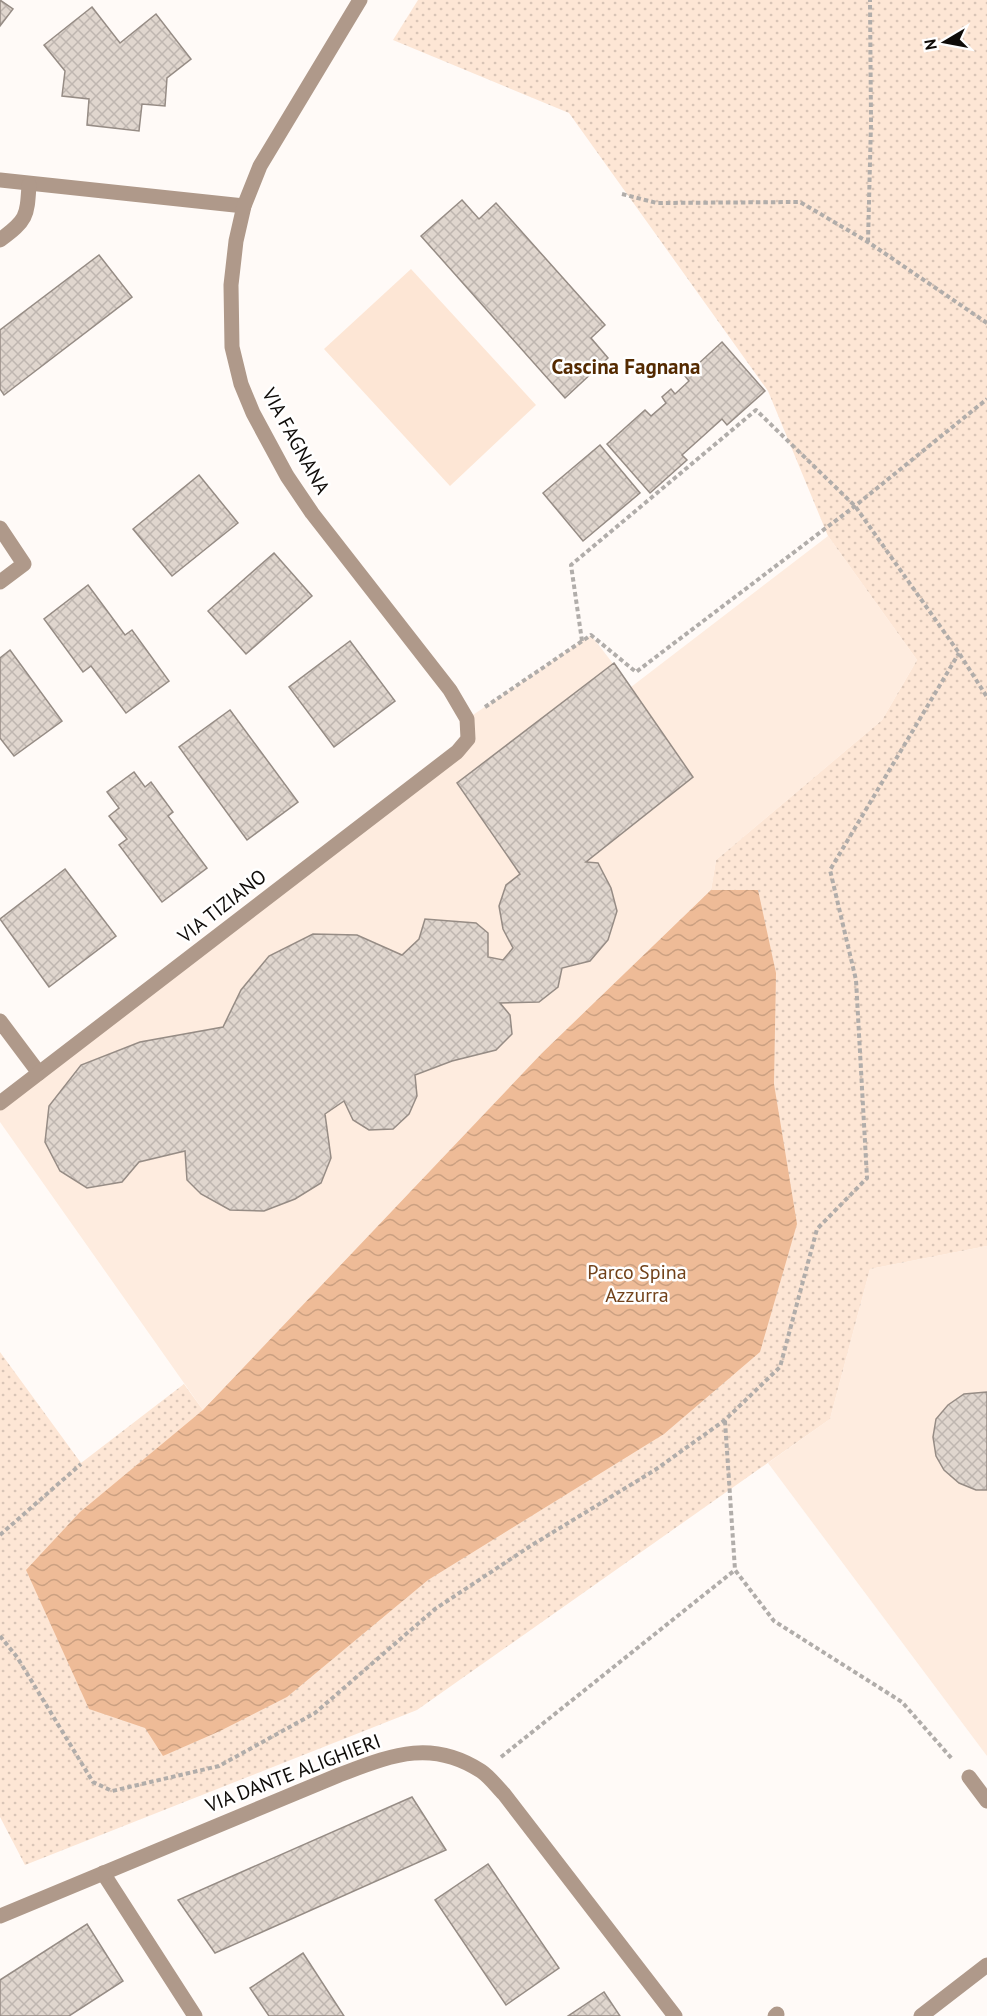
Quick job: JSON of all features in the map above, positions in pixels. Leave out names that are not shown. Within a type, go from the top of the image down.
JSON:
[{"type":"street","name":"VIA FAGNANA","points":[[360,0],[260,166],[244,206],[236,241],[231,285],[232,347],[241,384],[253,413],[287,476],[312,513],[450,690],[467,719],[468,739]]},
{"type":"street","points":[[0,180],[29,185],[244,206]]},
{"type":"street","points":[[0,240],[18,227],[27,213],[29,185]]},
{"type":"street","points":[[0,528],[24,564],[0,582]]},
{"type":"street","name":"VIA TIZIANO","points":[[0,1103],[457,752],[468,739]]},
{"type":"street","points":[[0,1021],[39,1073]]},
{"type":"street","name":"VIA DANTE ALIGHIERI","points":[[0,1916],[339,1775],[388,1756],[418,1751],[450,1756],[483,1772],[504,1794],[675,2016]]},
{"type":"street","points":[[969,1777],[987,1801]]},
{"type":"street","points":[[103,1873],[195,2016]]},
{"type":"street","points":[[921,2016],[987,1965]]},
{"type":"path","points":[[868,242],[871,123],[870,0]]},
{"type":"path","points":[[622,194],[657,203],[800,202],[868,242],[987,323]]},
{"type":"path","points":[[467,719],[591,635],[636,672],[855,506],[987,399]]},
{"type":"path","points":[[582,641],[571,565],[756,410],[855,506],[987,697]]},
{"type":"path","points":[[0,1636],[17,1657],[93,1782],[112,1791],[219,1766],[315,1713],[435,1610],[532,1545],[655,1470],[725,1420],[780,1367],[817,1229],[867,1178],[856,980],[830,870],[958,653]]},
{"type":"path","points":[[725,1420],[735,1570],[774,1621],[902,1702],[969,1777]]},
{"type":"path","points":[[0,1534],[81,1464]]},
{"type":"path","points":[[483,1772],[735,1570]]},
{"type":"shaded area","points":[[828,536],[917,660],[882,720],[716,860],[711,890],[542,1053],[203,1410],[0,1122],[0,1103],[457,752],[467,719],[591,635],[631,687]]},
{"type":"shaded area","points":[[987,1246],[987,1756],[768,1463],[830,1419],[870,1269]]},
{"type":"green space","name":"Parco Spina Azzurra","points":[[418,0],[987,0],[987,1246],[870,1269],[830,1419],[417,1710],[25,1865],[0,1817],[0,1352],[81,1463],[184,1384],[203,1410],[711,890],[716,860],[882,720],[917,660],[828,536],[768,391],[569,113],[393,40]]},
{"type":"green space","points":[[411,269],[536,405],[450,486],[324,349]]},
{"type":"water","points":[[711,890],[758,890],[776,973],[774,1084],[797,1224],[760,1352],[664,1434],[428,1580],[287,1697],[220,1731],[163,1756],[145,1728],[89,1709],[26,1570],[80,1512],[203,1410],[542,1053]]},
{"type":"building","points":[[0,0],[13,9],[0,26]]},
{"type":"building","points":[[92,7],[120,43],[156,14],[191,59],[167,78],[165,106],[142,104],[139,131],[87,125],[89,99],[62,96],[65,71],[44,45]]},
{"type":"building","points":[[462,200],[479,219],[496,203],[605,325],[591,338],[608,358],[565,398],[421,236]]},
{"type":"building","points":[[99,255],[132,297],[4,395],[0,389],[0,330]]},
{"type":"building","points":[[722,342],[765,391],[727,425],[722,419],[682,455],[687,460],[650,493],[607,444],[645,410],[651,416],[666,403],[662,397],[671,389],[675,394],[689,381],[685,376]]},
{"type":"building","points":[[600,445],[640,493],[583,541],[543,493]]},
{"type":"building","points":[[199,475],[238,523],[172,576],[133,529]]},
{"type":"building","points":[[274,553],[312,596],[246,654],[208,611]]},
{"type":"building","points":[[88,585],[125,635],[132,630],[169,681],[126,713],[91,666],[83,672],[44,619]]},
{"type":"building","points":[[350,641],[395,701],[334,747],[289,687]]},
{"type":"building","points":[[10,650],[62,721],[14,756],[0,738],[0,658]]},
{"type":"building","points":[[614,663],[693,777],[586,862],[598,863],[611,888],[617,911],[608,940],[590,961],[562,968],[558,987],[539,1002],[500,1003],[510,1015],[512,1034],[496,1050],[452,1061],[415,1075],[417,1096],[409,1114],[393,1129],[369,1130],[353,1120],[344,1101],[325,1114],[331,1158],[321,1183],[295,1199],[264,1211],[230,1210],[201,1194],[187,1180],[185,1151],[139,1162],[122,1182],[87,1188],[60,1171],[45,1142],[49,1106],[81,1065],[140,1042],[223,1027],[241,990],[269,956],[313,934],[357,935],[402,955],[419,939],[425,919],[476,923],[488,933],[488,957],[503,960],[513,948],[503,929],[499,906],[506,885],[520,874],[457,783]]},
{"type":"building","points":[[230,710],[298,802],[247,840],[179,747]]},
{"type":"building","points":[[134,772],[145,787],[151,782],[173,812],[168,816],[207,868],[162,902],[119,845],[127,839],[109,816],[119,808],[107,792]]},
{"type":"building","points":[[65,869],[116,936],[49,987],[0,919]]},
{"type":"building","points":[[987,1392],[987,1490],[976,1490],[959,1483],[944,1470],[936,1456],[933,1437],[936,1419],[948,1405],[964,1394]]},
{"type":"building","points":[[412,1797],[446,1850],[215,1953],[178,1900]]},
{"type":"building","points":[[488,1864],[559,1968],[506,2005],[435,1900]]},
{"type":"building","points":[[87,1924],[123,1981],[69,2016],[0,2016],[0,1980]]},
{"type":"building","points":[[303,1953],[344,2016],[269,2016],[250,1988]]},
{"type":"building","points":[[604,1992],[620,2016],[568,2016]]},
{"type":"district","name":"Cascina Fagnana","points":[[626,366]]}]
